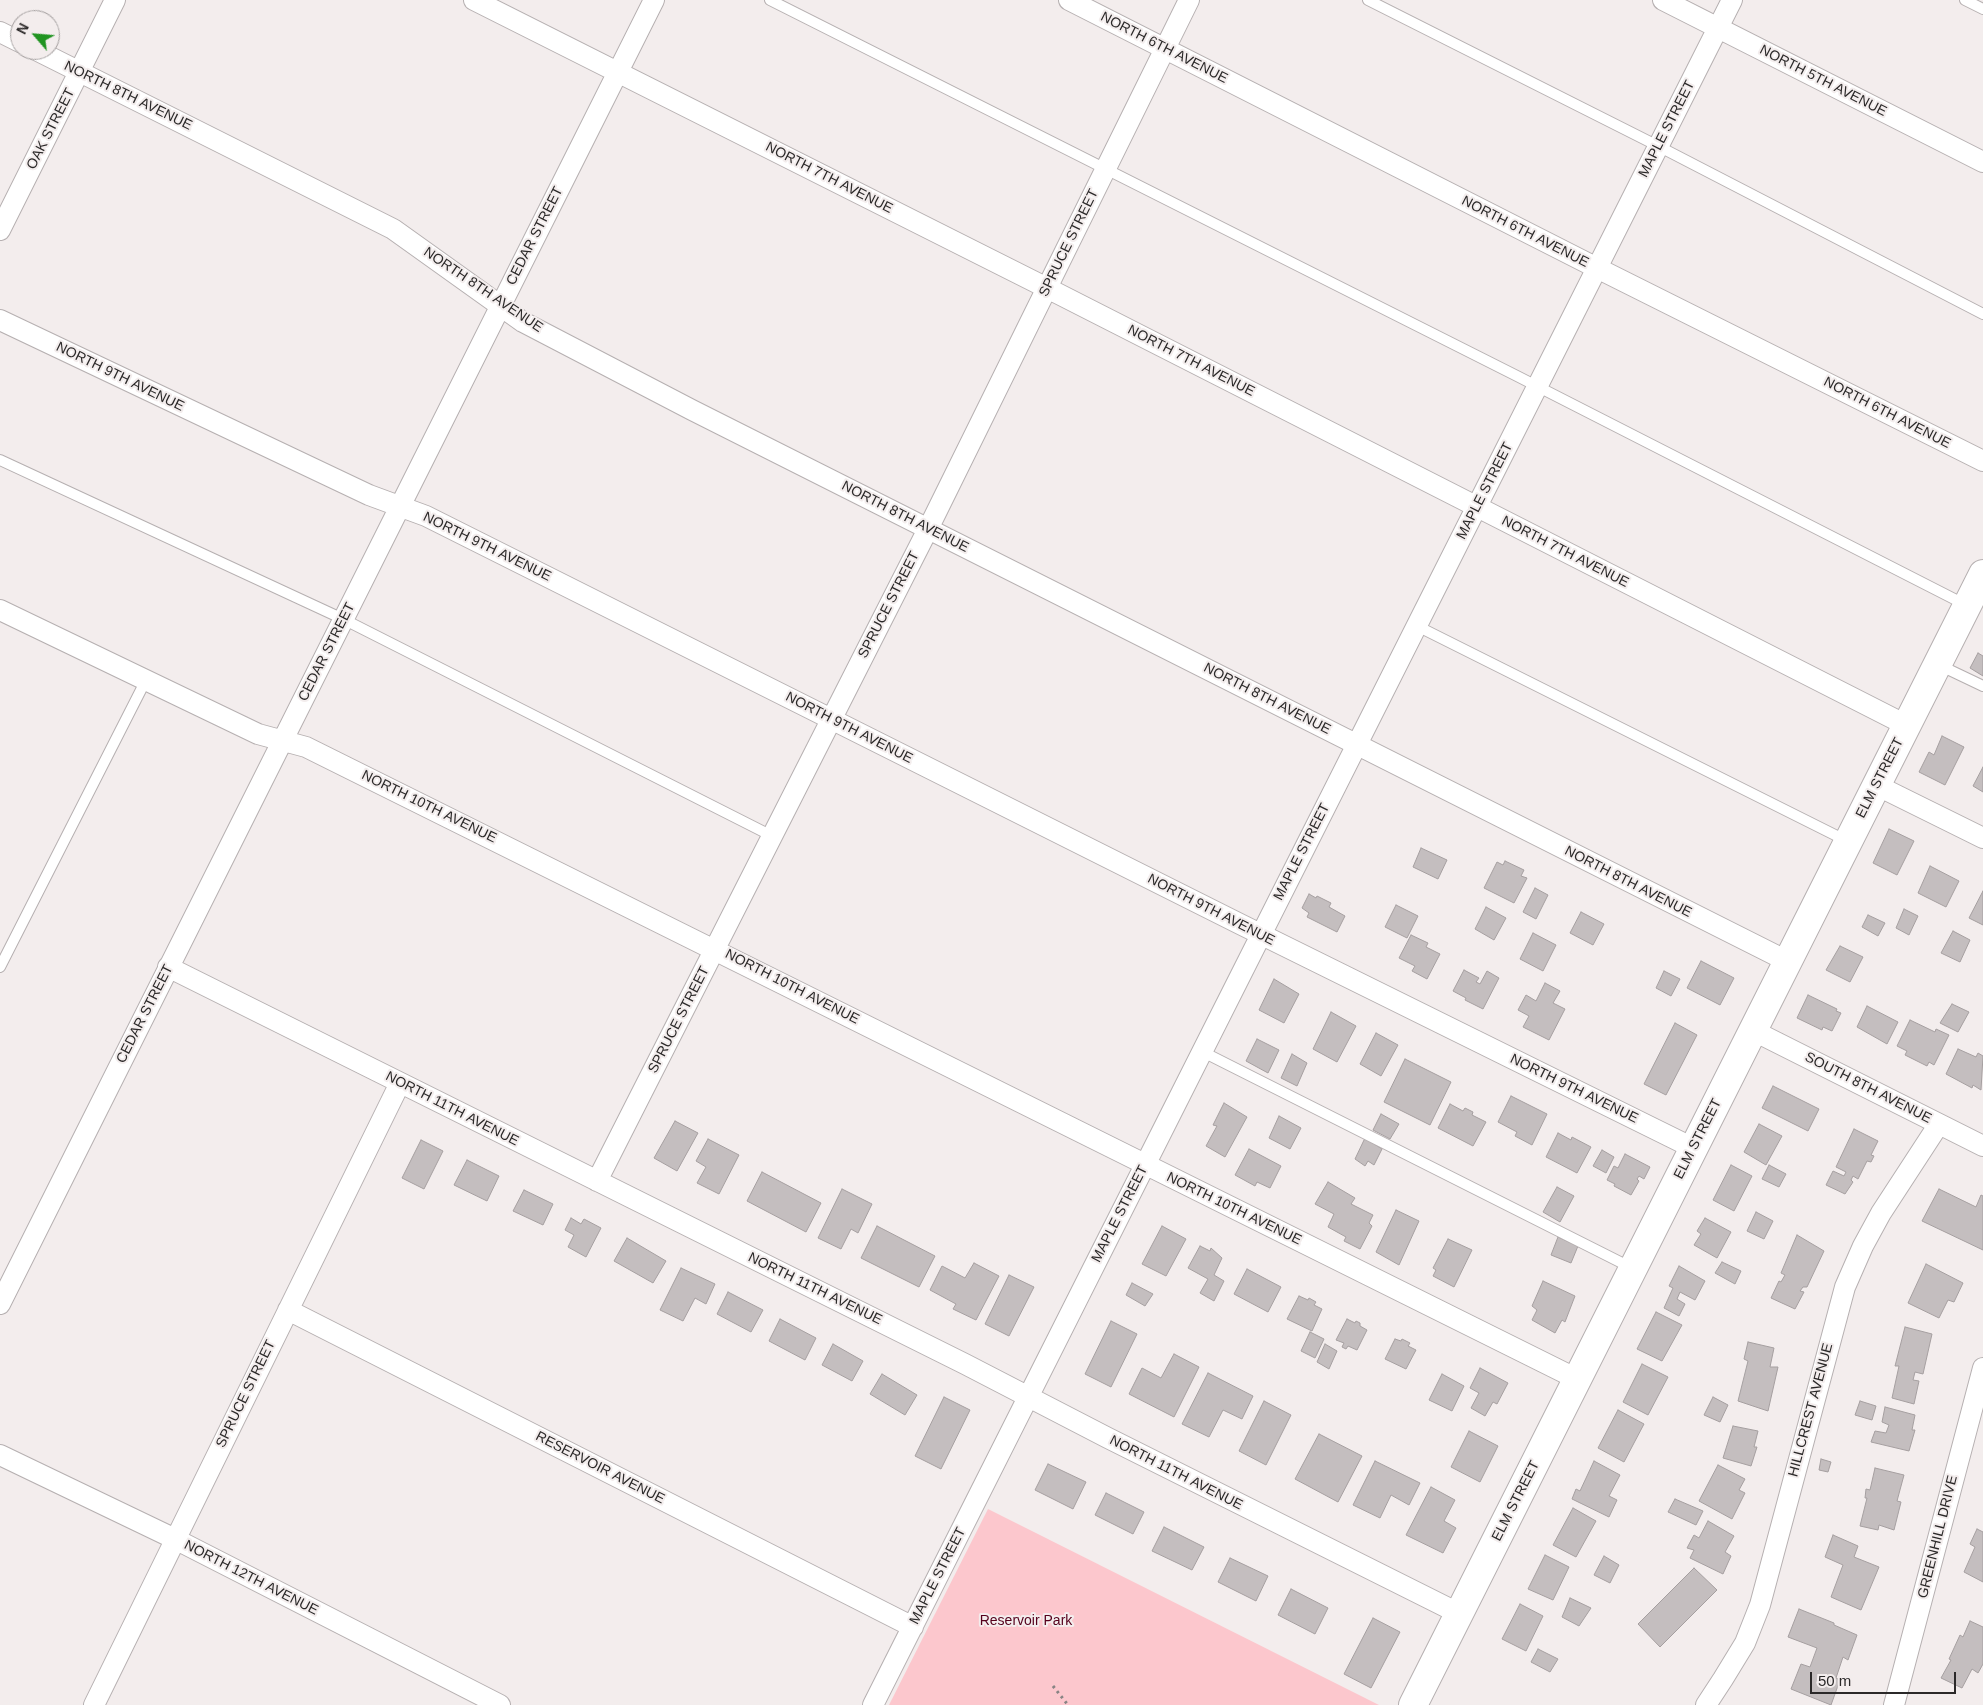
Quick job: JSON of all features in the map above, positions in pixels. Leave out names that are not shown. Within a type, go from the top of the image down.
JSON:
[{"type":"street","name":"OAK STREET","points":[[0,230],[115,0]]},
{"type":"street","name":"NORTH 7TH AVENUE","points":[[474,0],[1047,288],[1906,725]]},
{"type":"street","name":"CEDAR STREET","points":[[0,1304],[654,0]]},
{"type":"street","name":"NORTH 6TH AVENUE","points":[[1069,0],[1597,268],[1983,461]]},
{"type":"street","name":"SPRUCE STREET","points":[[597,1181],[928,529],[1189,0]]},
{"type":"street","name":"NORTH 5TH AVENUE","points":[[1663,0],[1983,162]]},
{"type":"street","name":"MAPLE STREET","points":[[873,1705],[1260,934],[1478,508],[1732,0]]},
{"type":"street","name":"NORTH 8TH AVENUE","points":[[56,60],[393,229],[531,326],[692,410],[1787,961]]},
{"type":"street","name":"NORTH 9TH AVENUE","points":[[0,320],[351,486],[426,516],[1260,934],[1693,1148]]},
{"type":"street","name":"ELM STREET","points":[[1413,1705],[1983,574]]},
{"type":"street","name":"NORTH 10TH AVENUE","points":[[2,616],[146,680],[258,734],[306,747],[715,949],[1577,1380]]},
{"type":"street","points":[[1876,785],[1983,838]]},
{"type":"street","name":"NORTH 11TH AVENUE","points":[[168,967],[1460,1614]]},
{"type":"street","name":"SOUTH 8TH AVENUE","points":[[1752,1030],[1983,1146]]},
{"type":"street","name":"SPRUCE STREET","points":[[94,1705],[400,1083]]},
{"type":"street","name":"HILLCREST AVENUE","points":[[1706,1705],[1745,1642],[1760,1605],[1845,1286],[1863,1246],[1881,1213],[1939,1124]]},
{"type":"street","name":"RESERVOIR AVENUE","points":[[288,1310],[913,1627]]},
{"type":"street","name":"GREENHILL DRIVE","points":[[1894,1705],[1983,1368]]},
{"type":"street","name":"NORTH 12TH AVENUE","points":[[0,1455],[175,1539],[500,1705]]},
{"type":"lane","points":[[770,0],[1106,168],[1967,606]]},
{"type":"lane","points":[[1368,0],[1658,146],[1983,314]]},
{"type":"lane","points":[[1965,0],[1983,9]]},
{"type":"lane","points":[[0,460],[343,619],[772,836]]},
{"type":"lane","points":[[1417,626],[1847,842]]},
{"type":"lane","points":[[1937,664],[1983,686]]},
{"type":"lane","points":[[0,967],[146,680]]},
{"type":"lane","points":[[1201,1051],[1633,1268]]},
{"type":"path","points":[[1053,1686],[1068,1705]]},
{"type":"green space","name":"Reservoir Park","points":[[988,1509],[1379,1705],[889,1705]]},
{"type":"building","points":[[1978,653],[1983,656],[1983,676],[1970,668]]},
{"type":"building","points":[[1942,736],[1964,747],[1945,785],[1919,772],[1929,752],[1934,755]]},
{"type":"building","points":[[1983,767],[1983,792],[1973,786]]},
{"type":"building","points":[[1889,829],[1914,841],[1897,875],[1873,863]]},
{"type":"building","points":[[1421,848],[1447,860],[1438,879],[1413,867]]},
{"type":"building","points":[[1505,861],[1524,870],[1521,876],[1527,878],[1514,903],[1484,888],[1497,862],[1503,865]]},
{"type":"building","points":[[1930,866],[1959,881],[1946,907],[1918,893]]},
{"type":"building","points":[[1535,888],[1548,895],[1536,919],[1523,912]]},
{"type":"building","points":[[1983,891],[1983,925],[1969,918]]},
{"type":"building","points":[[1309,894],[1331,903],[1329,907],[1345,916],[1337,932],[1307,917],[1309,913],[1302,908]]},
{"type":"building","points":[[1396,905],[1418,916],[1407,938],[1385,927]]},
{"type":"building","points":[[1486,907],[1506,918],[1494,940],[1475,929]]},
{"type":"building","points":[[1904,909],[1918,916],[1909,935],[1896,928]]},
{"type":"building","points":[[1581,912],[1604,924],[1593,945],[1570,933]]},
{"type":"building","points":[[1868,915],[1885,923],[1878,936],[1862,927]]},
{"type":"building","points":[[1953,931],[1970,940],[1960,962],[1941,953]]},
{"type":"building","points":[[1533,933],[1556,945],[1543,971],[1520,959]]},
{"type":"building","points":[[1411,935],[1428,943],[1426,947],[1440,954],[1427,979],[1412,971],[1415,966],[1399,958]]},
{"type":"building","points":[[1840,946],[1863,957],[1850,982],[1826,970]]},
{"type":"building","points":[[1701,961],[1734,978],[1720,1005],[1687,988]]},
{"type":"building","points":[[1464,970],[1479,978],[1476,982],[1480,984],[1487,971],[1499,978],[1483,1009],[1465,1000],[1466,998],[1453,991]]},
{"type":"building","points":[[1664,971],[1680,979],[1671,996],[1656,988]]},
{"type":"building","points":[[1274,979],[1299,994],[1284,1023],[1259,1010]]},
{"type":"building","points":[[1545,983],[1560,991],[1553,1003],[1565,1009],[1549,1040],[1523,1027],[1529,1016],[1518,1010],[1526,995],[1536,1001]]},
{"type":"building","points":[[1808,995],[1837,1009],[1836,1011],[1841,1013],[1832,1031],[1823,1027],[1822,1030],[1797,1018]]},
{"type":"building","points":[[1952,1004],[1969,1012],[1958,1032],[1940,1023]]},
{"type":"building","points":[[1867,1006],[1898,1022],[1887,1044],[1857,1027]]},
{"type":"building","points":[[1331,1012],[1356,1026],[1337,1062],[1313,1049]]},
{"type":"building","points":[[1910,1020],[1935,1032],[1936,1029],[1949,1035],[1934,1065],[1929,1062],[1927,1066],[1905,1055],[1907,1051],[1897,1046]]},
{"type":"building","points":[[1675,1023],[1697,1035],[1666,1095],[1644,1084]]},
{"type":"building","points":[[1376,1033],[1398,1045],[1381,1076],[1360,1064]]},
{"type":"building","points":[[1257,1039],[1279,1050],[1268,1073],[1246,1061]]},
{"type":"building","points":[[1958,1049],[1976,1057],[1978,1053],[1983,1056],[1981,1090],[1973,1085],[1972,1088],[1946,1074]]},
{"type":"building","points":[[1292,1054],[1307,1063],[1297,1086],[1281,1078]]},
{"type":"building","points":[[1405,1059],[1451,1082],[1430,1125],[1384,1102]]},
{"type":"building","points":[[1773,1086],[1819,1109],[1808,1131],[1762,1108]]},
{"type":"building","points":[[1511,1096],[1547,1114],[1532,1145],[1515,1136],[1517,1132],[1498,1122]]},
{"type":"building","points":[[1224,1103],[1247,1117],[1225,1157],[1206,1146],[1217,1126],[1213,1125]]},
{"type":"building","points":[[1450,1104],[1463,1111],[1465,1108],[1473,1112],[1472,1115],[1486,1122],[1473,1146],[1438,1128]]},
{"type":"building","points":[[1381,1114],[1399,1124],[1390,1139],[1373,1130]]},
{"type":"building","points":[[1279,1116],[1301,1128],[1290,1149],[1269,1138]]},
{"type":"building","points":[[675,1121],[698,1133],[677,1171],[654,1158]]},
{"type":"building","points":[[1759,1124],[1782,1136],[1766,1165],[1744,1152]]},
{"type":"building","points":[[1854,1129],[1878,1141],[1871,1155],[1874,1156],[1871,1162],[1867,1161],[1858,1179],[1853,1176],[1851,1180],[1853,1182],[1845,1194],[1826,1185],[1833,1171],[1844,1176],[1846,1172],[1836,1167]]},
{"type":"building","points":[[1558,1133],[1571,1140],[1572,1137],[1591,1147],[1577,1173],[1546,1157]]},
{"type":"building","points":[[1365,1138],[1382,1149],[1374,1165],[1368,1161],[1365,1166],[1355,1159]]},
{"type":"building","points":[[708,1139],[739,1155],[719,1194],[697,1183],[706,1167],[696,1161]]},
{"type":"building","points":[[421,1140],[443,1151],[424,1189],[402,1178]]},
{"type":"building","points":[[1249,1149],[1281,1166],[1270,1188],[1257,1182],[1255,1186],[1235,1175]]},
{"type":"building","points":[[1602,1150],[1614,1157],[1606,1173],[1593,1166]]},
{"type":"building","points":[[1625,1154],[1650,1167],[1644,1179],[1639,1176],[1637,1179],[1639,1181],[1631,1195],[1607,1180],[1614,1166],[1618,1168]]},
{"type":"building","points":[[467,1160],[499,1176],[487,1201],[454,1185]]},
{"type":"building","points":[[1731,1165],[1752,1176],[1734,1211],[1713,1200]]},
{"type":"building","points":[[1769,1165],[1786,1174],[1779,1187],[1762,1179]]},
{"type":"building","points":[[762,1172],[821,1203],[806,1232],[747,1201]]},
{"type":"building","points":[[1328,1182],[1355,1198],[1351,1204],[1373,1215],[1369,1223],[1372,1226],[1360,1249],[1344,1241],[1346,1237],[1328,1227],[1334,1214],[1315,1204]]},
{"type":"building","points":[[1557,1187],[1574,1196],[1560,1222],[1543,1212]]},
{"type":"building","points":[[842,1189],[872,1204],[858,1233],[851,1229],[841,1249],[818,1238]]},
{"type":"building","points":[[1939,1189],[1976,1207],[1981,1195],[1983,1196],[1983,1250],[1922,1221]]},
{"type":"building","points":[[524,1190],[553,1204],[543,1225],[513,1211]]},
{"type":"building","points":[[1396,1210],[1419,1221],[1399,1265],[1376,1252]]},
{"type":"building","points":[[1756,1212],[1773,1221],[1764,1239],[1747,1231]]},
{"type":"building","points":[[571,1218],[581,1224],[584,1219],[601,1228],[586,1257],[568,1247],[574,1235],[565,1230]]},
{"type":"building","points":[[1705,1218],[1731,1232],[1717,1258],[1694,1245],[1701,1234],[1697,1231]]},
{"type":"building","points":[[877,1226],[935,1256],[919,1287],[861,1258]]},
{"type":"building","points":[[1162,1226],[1186,1239],[1166,1276],[1142,1264]]},
{"type":"building","points":[[1797,1235],[1824,1251],[1807,1287],[1803,1287],[1800,1291],[1804,1292],[1795,1309],[1771,1298],[1779,1281],[1781,1282],[1785,1275],[1781,1273]]},
{"type":"building","points":[[1558,1237],[1578,1246],[1571,1263],[1551,1255]]},
{"type":"building","points":[[627,1238],[666,1261],[653,1283],[614,1261]]},
{"type":"building","points":[[1448,1239],[1472,1250],[1454,1287],[1433,1276],[1436,1270],[1433,1268]]},
{"type":"building","points":[[1200,1246],[1210,1251],[1211,1248],[1222,1258],[1214,1275],[1224,1281],[1214,1301],[1200,1293],[1208,1279],[1188,1268]]},
{"type":"building","points":[[1722,1262],[1741,1271],[1735,1284],[1715,1273]]},
{"type":"building","points":[[974,1263],[999,1276],[976,1320],[953,1309],[956,1304],[930,1290],[942,1266],[965,1278]]},
{"type":"building","points":[[1926,1264],[1963,1283],[1954,1302],[1948,1300],[1939,1318],[1908,1303]]},
{"type":"building","points":[[1679,1266],[1705,1281],[1695,1300],[1680,1292],[1677,1299],[1685,1304],[1679,1316],[1664,1308],[1673,1288],[1669,1286]]},
{"type":"building","points":[[681,1268],[715,1284],[706,1304],[695,1298],[683,1321],[660,1310]]},
{"type":"building","points":[[1247,1269],[1281,1287],[1268,1312],[1234,1294]]},
{"type":"building","points":[[1009,1275],[1034,1287],[1009,1336],[985,1324]]},
{"type":"building","points":[[1543,1281],[1575,1296],[1565,1322],[1562,1320],[1555,1333],[1532,1320],[1537,1310],[1532,1306]]},
{"type":"building","points":[[1132,1283],[1153,1294],[1145,1306],[1126,1295]]},
{"type":"building","points":[[728,1292],[763,1310],[751,1332],[717,1314]]},
{"type":"building","points":[[1299,1296],[1308,1300],[1309,1298],[1316,1302],[1314,1305],[1322,1309],[1312,1331],[1287,1319]]},
{"type":"building","points":[[1656,1312],[1682,1325],[1662,1361],[1637,1349]]},
{"type":"building","points":[[780,1319],[816,1338],[805,1360],[769,1341]]},
{"type":"building","points":[[1347,1319],[1360,1323],[1360,1326],[1367,1330],[1357,1350],[1348,1346],[1346,1349],[1342,1347],[1344,1343],[1336,1340]]},
{"type":"building","points":[[1111,1321],[1137,1334],[1111,1387],[1085,1374]]},
{"type":"building","points":[[1905,1327],[1932,1334],[1923,1374],[1915,1372],[1913,1380],[1919,1381],[1914,1404],[1892,1398],[1899,1366],[1895,1366]]},
{"type":"building","points":[[1310,1332],[1324,1339],[1315,1358],[1301,1351]]},
{"type":"building","points":[[1395,1339],[1401,1341],[1402,1339],[1410,1343],[1408,1346],[1416,1350],[1406,1369],[1385,1359]]},
{"type":"building","points":[[1748,1342],[1774,1348],[1770,1367],[1778,1367],[1768,1411],[1738,1401],[1748,1361],[1744,1359]]},
{"type":"building","points":[[833,1344],[863,1361],[852,1381],[822,1365]]},
{"type":"building","points":[[1325,1344],[1337,1351],[1329,1369],[1317,1362]]},
{"type":"building","points":[[1174,1354],[1199,1367],[1174,1417],[1129,1394],[1142,1368],[1161,1378]]},
{"type":"building","points":[[1642,1364],[1668,1377],[1648,1415],[1623,1402]]},
{"type":"building","points":[[1480,1368],[1508,1383],[1497,1404],[1493,1402],[1485,1416],[1471,1408],[1479,1393],[1470,1388]]},
{"type":"building","points":[[1208,1373],[1253,1396],[1242,1419],[1223,1410],[1209,1437],[1182,1424]]},
{"type":"building","points":[[882,1374],[917,1395],[905,1415],[870,1394]]},
{"type":"building","points":[[1442,1374],[1464,1386],[1452,1411],[1429,1400]]},
{"type":"building","points":[[944,1397],[970,1410],[941,1469],[915,1456]]},
{"type":"building","points":[[1713,1397],[1728,1405],[1720,1422],[1704,1415]]},
{"type":"building","points":[[1264,1401],[1291,1415],[1266,1465],[1239,1451]]},
{"type":"building","points":[[1860,1401],[1876,1406],[1872,1420],[1855,1415]]},
{"type":"building","points":[[1885,1407],[1915,1415],[1912,1430],[1915,1430],[1909,1451],[1871,1442],[1875,1431],[1886,1433],[1889,1425],[1882,1422]]},
{"type":"building","points":[[1618,1410],[1644,1424],[1624,1462],[1598,1448]]},
{"type":"building","points":[[1733,1426],[1758,1431],[1754,1447],[1757,1447],[1751,1466],[1723,1458]]},
{"type":"building","points":[[1469,1431],[1498,1446],[1480,1482],[1451,1467]]},
{"type":"building","points":[[1319,1434],[1362,1456],[1338,1502],[1295,1479]]},
{"type":"building","points":[[1821,1459],[1831,1462],[1828,1472],[1819,1470]]},
{"type":"building","points":[[1375,1461],[1420,1483],[1409,1505],[1391,1495],[1380,1518],[1353,1505]]},
{"type":"building","points":[[1594,1461],[1620,1475],[1609,1496],[1617,1500],[1609,1517],[1572,1499],[1576,1489],[1580,1491]]},
{"type":"building","points":[[1048,1464],[1086,1482],[1073,1509],[1035,1490]]},
{"type":"building","points":[[1718,1465],[1745,1479],[1739,1490],[1745,1493],[1732,1519],[1699,1501]]},
{"type":"building","points":[[1875,1468],[1904,1475],[1897,1501],[1901,1502],[1894,1530],[1879,1525],[1878,1530],[1860,1526],[1867,1498],[1865,1498],[1866,1489],[1870,1490]]},
{"type":"building","points":[[1431,1487],[1455,1500],[1444,1521],[1456,1528],[1443,1553],[1406,1535]]},
{"type":"building","points":[[1106,1493],[1144,1512],[1133,1534],[1095,1515]]},
{"type":"building","points":[[1675,1499],[1703,1511],[1696,1525],[1668,1512]]},
{"type":"building","points":[[1573,1508],[1596,1521],[1576,1557],[1553,1545]]},
{"type":"building","points":[[1708,1521],[1734,1536],[1725,1552],[1731,1556],[1723,1574],[1690,1558],[1694,1550],[1687,1548],[1694,1535],[1699,1538]]},
{"type":"building","points":[[1164,1527],[1204,1547],[1192,1570],[1152,1551]]},
{"type":"building","points":[[1977,1529],[1983,1532],[1983,1582],[1964,1572],[1975,1547],[1970,1544]]},
{"type":"building","points":[[1833,1535],[1858,1546],[1854,1557],[1879,1567],[1861,1610],[1831,1597],[1843,1565],[1825,1557]]},
{"type":"building","points":[[1545,1555],[1569,1567],[1553,1600],[1528,1589]]},
{"type":"building","points":[[1604,1556],[1619,1565],[1610,1583],[1594,1575]]},
{"type":"building","points":[[1230,1558],[1268,1576],[1256,1601],[1218,1582]]},
{"type":"building","points":[[1694,1568],[1717,1590],[1660,1647],[1638,1624]]},
{"type":"building","points":[[1291,1589],[1328,1608],[1315,1634],[1278,1615]]},
{"type":"building","points":[[1570,1598],[1591,1608],[1579,1626],[1562,1617]]},
{"type":"building","points":[[1520,1604],[1543,1616],[1526,1651],[1502,1639]]},
{"type":"building","points":[[1799,1609],[1834,1623],[1834,1625],[1857,1635],[1848,1660],[1843,1657],[1836,1678],[1840,1680],[1831,1705],[1791,1689],[1801,1664],[1810,1667],[1817,1648],[1788,1637]]},
{"type":"building","points":[[1373,1618],[1400,1632],[1371,1688],[1344,1674]]},
{"type":"building","points":[[1970,1621],[1983,1627],[1983,1664],[1978,1673],[1972,1669],[1962,1688],[1941,1678],[1951,1660],[1949,1659],[1960,1635],[1963,1637]]},
{"type":"building","points":[[1538,1649],[1558,1659],[1550,1672],[1531,1662]]}]
